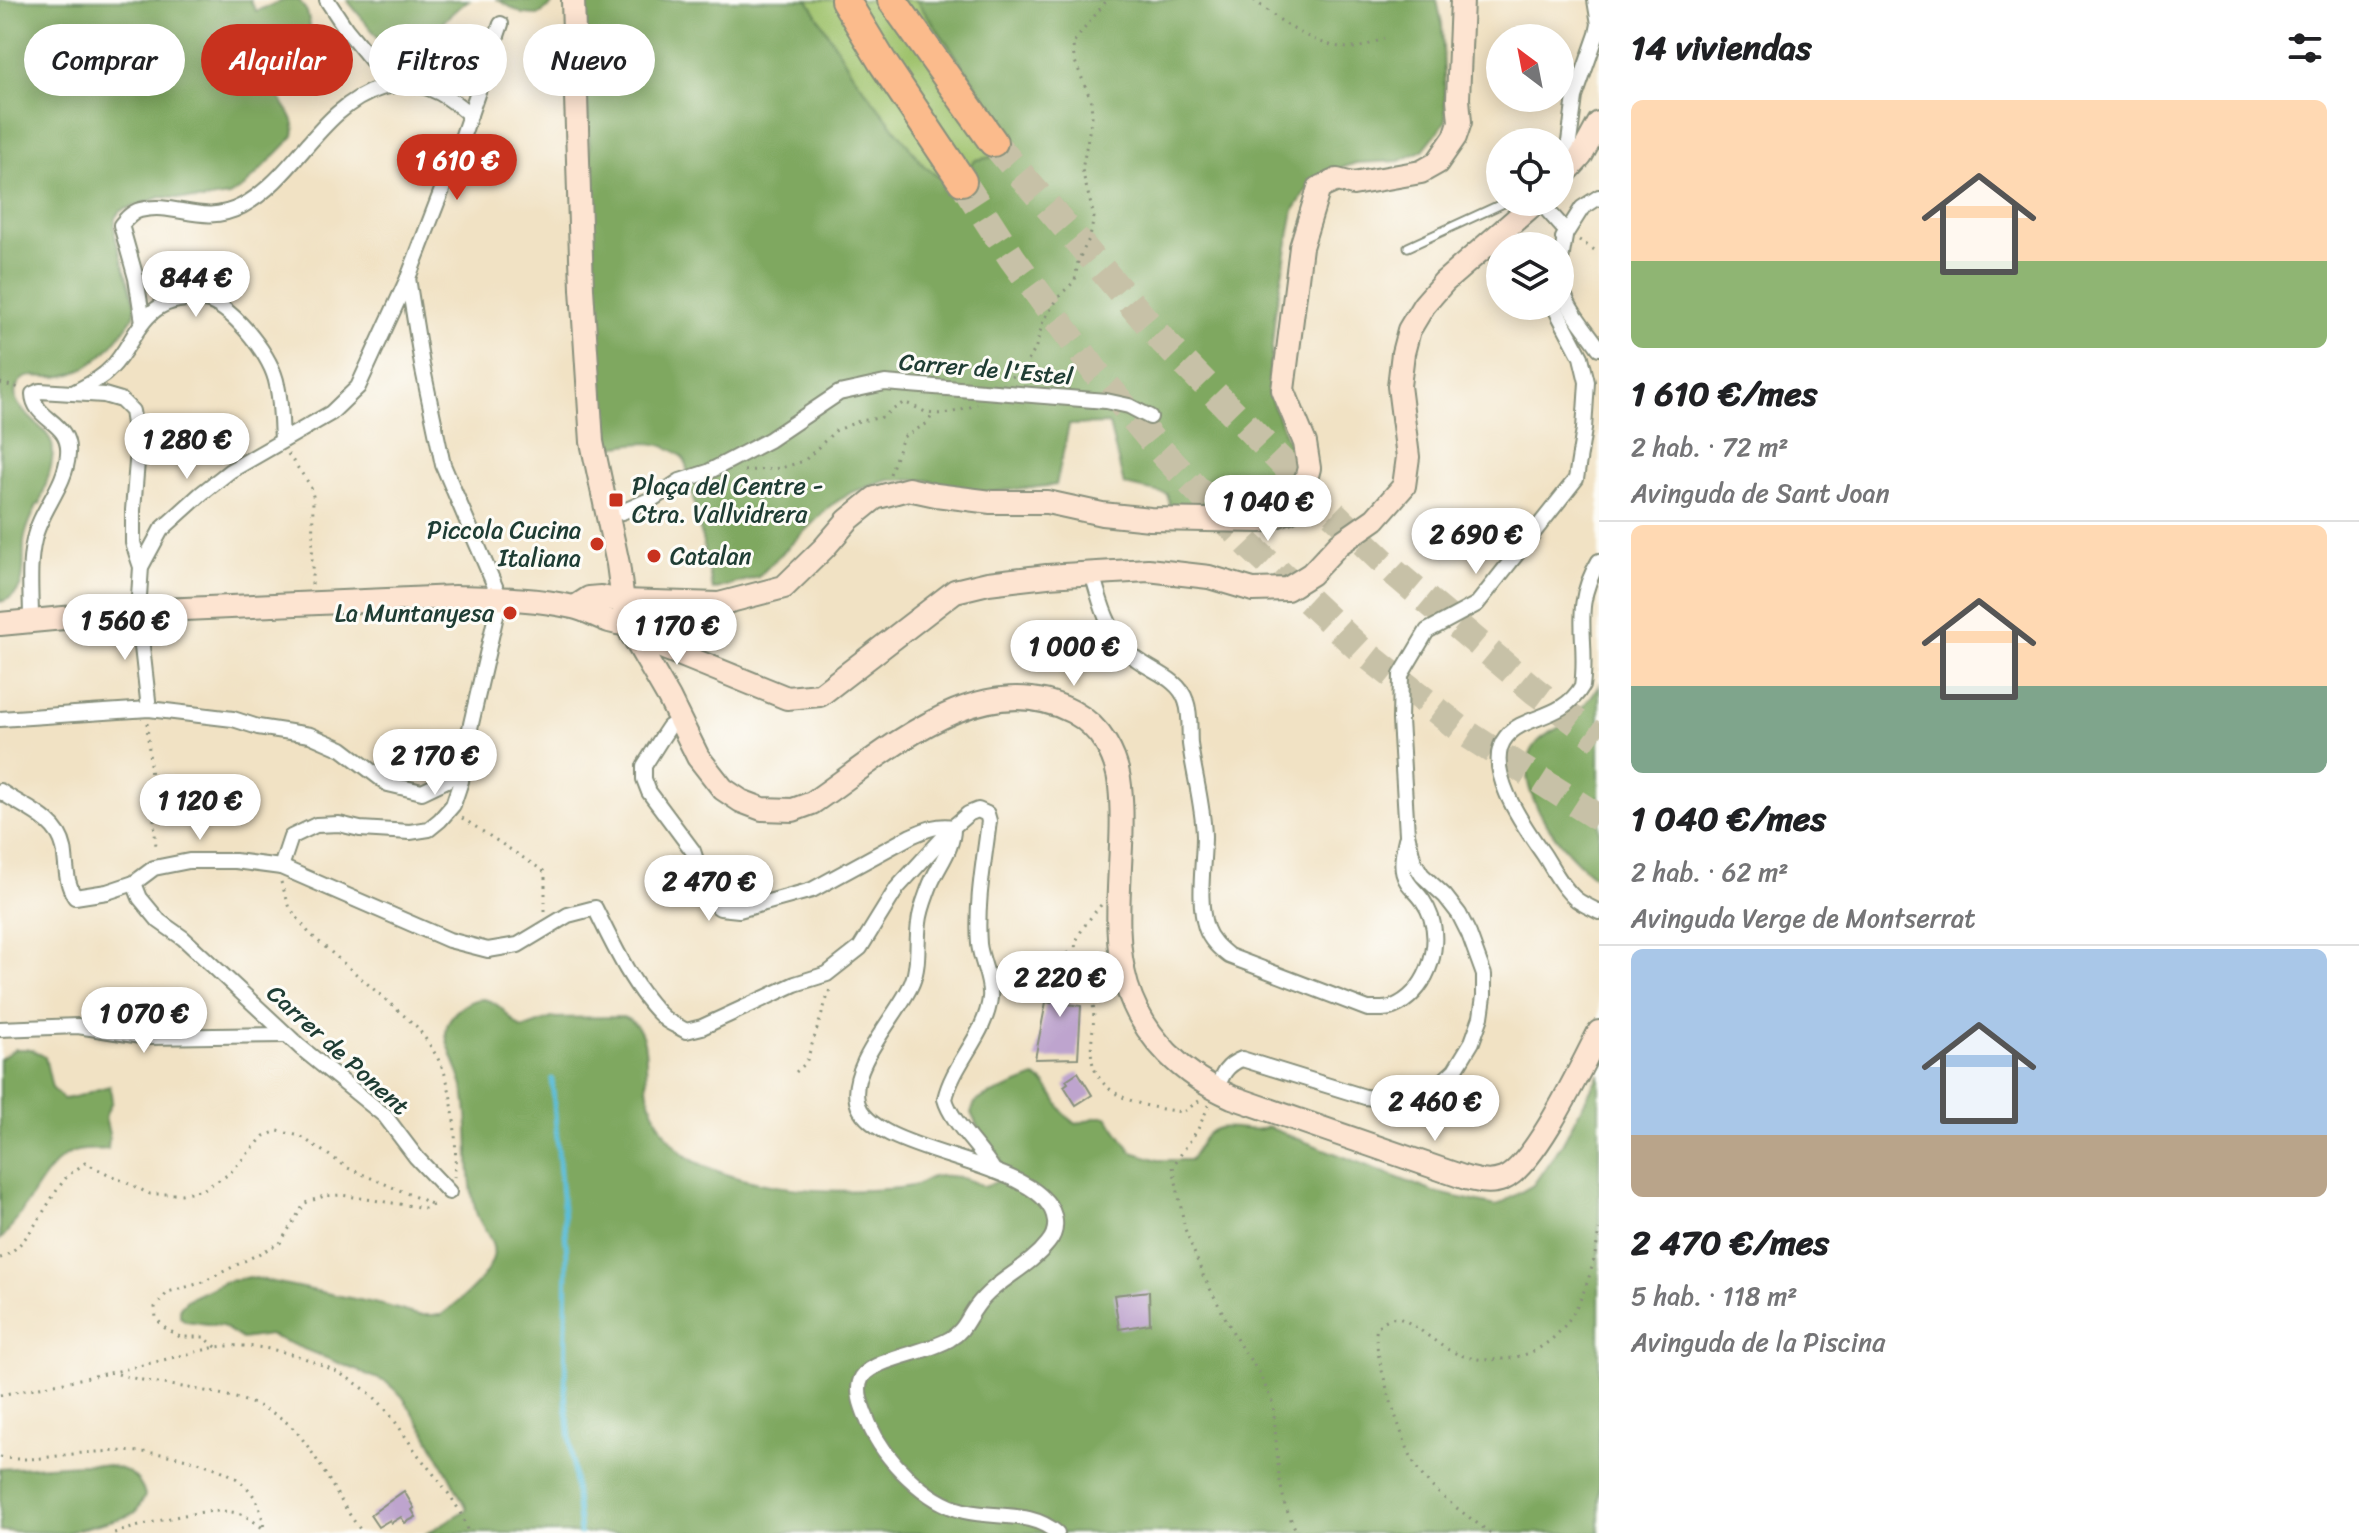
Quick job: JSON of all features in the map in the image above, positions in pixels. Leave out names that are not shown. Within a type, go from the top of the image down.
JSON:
[{"type":"highway","points":[[845,0],[962,181]]},
{"type":"highway","points":[[892,0],[993,142]]},
{"type":"street","points":[[327,0],[369,57]]},
{"type":"street","points":[[573,0],[582,289],[592,442],[627,620]]},
{"type":"street","points":[[627,620],[719,604],[784,587],[848,520],[875,498],[908,489],[991,502],[1047,502],[1102,514],[1150,519],[1261,521],[1290,511],[1303,490],[1309,468],[1305,443],[1283,390],[1301,247],[1310,213],[1319,188],[1337,180],[1353,184],[1421,172],[1437,163],[1455,137],[1460,122],[1462,0]]},
{"type":"street","points":[[1571,128],[1575,97],[1599,24],[1595,0]]},
{"type":"street","points":[[143,322],[136,278],[121,225],[129,216],[138,210],[161,209],[202,216],[225,214],[238,208],[288,167],[339,110],[355,98],[369,93]]},
{"type":"street","points":[[446,96],[470,115]]},
{"type":"street","points":[[149,709],[138,611],[141,567],[154,539],[175,516],[230,471],[331,413],[358,387],[408,278],[476,96]]},
{"type":"street","points":[[1574,164],[1599,123]]},
{"type":"street","points":[[1599,197],[1582,208],[1566,231],[1560,269],[1566,301],[1599,348]]},
{"type":"street","points":[[627,620],[787,698],[820,695],[955,591],[988,583],[1148,570],[1209,577],[1253,590],[1287,589],[1311,574],[1339,544],[1375,519],[1404,486],[1408,457],[1399,386],[1409,330],[1424,305],[1444,282],[1522,216]]},
{"type":"street","points":[[1552,216],[1566,231]]},
{"type":"street","points":[[281,867],[291,837],[316,825],[339,824],[360,829],[410,832],[429,829],[449,810],[461,781],[500,598],[443,465],[408,278]]},
{"type":"street","points":[[75,392],[111,369],[143,322],[161,306],[186,299],[208,301],[224,310],[261,348],[277,382],[282,440]]},
{"type":"street","points":[[1216,1090],[1223,1072],[1242,1059],[1349,1093],[1382,1099],[1411,1096],[1442,1082],[1455,1070],[1472,1042],[1481,1017],[1484,975],[1459,914],[1422,875],[1414,862],[1407,834],[1400,720],[1401,675],[1427,631],[1477,604],[1576,479],[1587,382],[1581,357],[1561,320]]},
{"type":"street","name":"Carrer de l'Estel","points":[[608,515],[622,512],[654,498],[680,481],[719,467],[769,440],[839,393],[885,383],[1106,401],[1129,406],[1150,417]]},
{"type":"street","points":[[31,620],[34,540],[58,488],[69,453],[67,438],[61,428],[37,408],[33,394],[40,391],[75,392],[121,400],[132,411],[138,450],[133,543],[141,567]]},
{"type":"street","points":[[1596,567],[1582,601],[1580,618],[1582,686],[1576,697],[1558,711],[1507,734],[1500,748],[1499,761],[1508,796],[1559,878],[1576,899],[1599,912]]},
{"type":"street","points":[[1092,573],[1113,633],[1142,665],[1169,679],[1180,689],[1187,703],[1204,831],[1203,906],[1206,927],[1211,939],[1229,956],[1368,1009],[1390,1009],[1405,1000],[1418,990],[1427,972],[1433,954],[1434,936],[1431,917],[1404,880],[1402,855],[1407,834]]},
{"type":"street","points":[[0,624],[138,611],[312,601],[500,598],[575,607],[589,598],[609,597],[627,620],[707,771],[723,789],[751,806],[774,810],[793,810],[812,803],[934,719],[965,707],[994,701],[1043,702],[1070,710],[1097,732],[1115,762],[1121,800],[1121,959],[1136,1009],[1171,1059],[1216,1090],[1466,1178],[1492,1182],[1511,1175],[1534,1150],[1599,1032]]},
{"type":"street","points":[[0,719],[149,709],[233,719],[258,727],[310,735],[342,749],[388,784],[422,792],[447,780],[464,762]]},
{"type":"street","points":[[679,721],[669,727],[655,747],[644,766],[644,779],[649,792],[693,851],[707,893],[720,908],[739,910],[812,890],[911,836],[929,828],[953,827]]},
{"type":"street","points":[[0,791],[49,821],[63,844],[69,887],[75,897],[89,897],[134,883],[154,868],[189,861],[235,861],[281,867],[449,940],[488,950],[518,945],[568,915],[595,908],[627,968],[649,1000],[666,1020],[686,1031],[702,1027],[795,984],[827,974],[860,948],[897,888],[953,827],[978,810],[987,814],[989,821],[978,898],[980,945],[990,1000],[945,1099],[953,1117],[994,1171]]},
{"type":"street","points":[[953,827],[953,838],[930,885],[919,922],[913,981],[869,1054],[861,1073],[856,1101],[874,1125],[994,1171],[1037,1192],[1051,1206],[1054,1235],[1036,1256],[989,1292],[958,1333],[932,1348],[869,1369],[860,1382],[859,1393],[881,1445],[913,1482],[944,1503],[964,1511],[1035,1520],[1057,1533]]},
{"type":"street","name":"Carrer de Ponent","points":[[134,883],[140,898],[159,921],[183,938],[287,1035],[385,1116],[416,1157],[449,1192]]},
{"type":"street","points":[[0,1029],[78,1026],[147,1037],[287,1035]]},
{"type":"lane","points":[[1408,247],[1486,211]]},
{"type":"path","points":[[719,467],[736,471],[781,468],[804,461],[835,431],[859,421],[880,418],[903,403],[933,413],[973,406],[1021,371],[1035,350],[1043,321],[1061,294],[1075,281],[1078,261],[1090,237],[1094,217],[1082,170],[1092,116],[1091,100],[1074,59],[1073,43],[1107,0]]},
{"type":"path","points":[[1254,0],[1292,30],[1323,41],[1347,48],[1362,47],[1384,38]]},
{"type":"path","points":[[1566,231],[1599,253]]},
{"type":"path","points":[[0,383],[33,394]]},
{"type":"path","points":[[893,493],[889,475],[903,437],[928,423],[933,413]]},
{"type":"path","points":[[282,440],[287,453],[310,485],[313,496],[312,601]]},
{"type":"path","points":[[149,709],[146,729],[156,847]]},
{"type":"path","points":[[449,810],[545,872],[545,929]]},
{"type":"path","points":[[216,1347],[204,1337],[180,1337],[156,1318],[155,1307],[168,1292],[201,1283],[280,1243],[305,1203],[324,1196],[341,1195],[425,1208],[442,1201],[455,1175],[452,1109],[444,1071],[416,1026],[309,933],[290,908],[281,886],[281,867]]},
{"type":"path","points":[[1120,881],[1079,931],[1074,944],[1076,959],[1084,972],[1094,1008],[1092,1064],[1103,1082],[1124,1099],[1156,1109],[1183,1112],[1216,1090]]},
{"type":"path","points":[[796,1072],[806,1063],[836,966]]},
{"type":"path","points":[[1216,1090],[1198,1129],[1173,1166],[1185,1229],[1203,1275],[1239,1344],[1259,1372],[1273,1404],[1279,1476],[1285,1506],[1297,1533]]},
{"type":"path","points":[[0,1258],[23,1239],[66,1177],[85,1163],[150,1194],[181,1194],[204,1189],[229,1174],[264,1136],[278,1131],[300,1136],[348,1168],[434,1205]]},
{"type":"path","points":[[1490,1533],[1428,1483],[1417,1469],[1397,1422],[1376,1343],[1377,1328],[1393,1317],[1404,1320],[1447,1350],[1483,1361],[1510,1359],[1546,1346],[1562,1332],[1571,1318],[1591,1271],[1599,1230]]},
{"type":"path","points":[[0,1395],[216,1347],[268,1347],[350,1378],[376,1399],[453,1498],[468,1533]]},
{"type":"path","points":[[114,1372],[141,1381],[228,1396],[257,1405],[279,1418],[298,1433],[334,1493],[363,1533]]},
{"type":"path","points":[[0,1457],[24,1461],[74,1454],[158,1452],[186,1458],[242,1480],[262,1511],[266,1531]]},
{"type":"path","points":[[114,1533],[177,1516],[221,1512],[241,1514],[266,1531]]},
{"type":"green space","points":[[0,0],[250,0],[256,11],[285,0],[299,0],[307,12],[310,24],[201,24],[201,96],[278,96],[292,118],[294,136],[244,187],[229,196],[203,200],[161,197],[120,211],[115,218],[115,236],[136,307],[134,316],[108,349],[87,367],[62,376],[28,377],[19,383],[16,400],[48,437],[53,451],[40,504],[26,533],[20,586],[10,598],[0,602]]},
{"type":"green space","points":[[347,0],[469,0],[441,24],[369,24],[369,27]]},
{"type":"green space","points":[[498,0],[553,0],[551,6],[538,15],[523,14]]},
{"type":"green space","points":[[584,0],[808,0],[852,73],[924,166],[937,176],[953,181],[976,160],[992,157],[1004,146],[980,91],[916,0],[1437,0],[1442,24],[1446,121],[1423,150],[1400,161],[1356,163],[1316,177],[1294,210],[1275,312],[1268,392],[1288,442],[1291,479],[1279,491],[1251,505],[1236,508],[1171,509],[1167,494],[1124,485],[1109,424],[1069,425],[1056,485],[991,492],[959,491],[927,480],[889,480],[852,492],[830,506],[758,577],[713,590],[685,460],[669,448],[651,443],[611,447],[597,353],[588,96],[655,96],[655,24],[585,24]]},
{"type":"green space","points":[[808,0],[916,0],[980,91],[1004,146],[992,157],[976,160],[953,181],[937,176],[924,166],[852,73]]},
{"type":"green space","points":[[1599,685],[1599,880],[1571,855],[1544,819],[1533,799],[1528,780],[1528,761],[1536,744],[1577,712]]},
{"type":"green space","points":[[483,999],[500,1007],[522,1029],[552,1018],[623,1017],[633,1022],[643,1039],[648,1092],[654,1112],[664,1132],[678,1149],[694,1161],[735,1177],[802,1189],[847,1191],[899,1188],[947,1176],[966,1179],[985,1187],[1001,1179],[1001,1159],[980,1132],[971,1113],[975,1103],[1035,1077],[1048,1088],[1070,1120],[1077,1124],[1107,1117],[1132,1152],[1158,1160],[1190,1160],[1215,1129],[1268,1127],[1434,1192],[1496,1206],[1533,1185],[1562,1144],[1599,1074],[1599,1533],[427,1533],[467,1509],[402,1396],[386,1382],[269,1335],[242,1339],[222,1326],[186,1321],[180,1317],[180,1307],[188,1299],[224,1282],[250,1277],[418,1315],[441,1315],[472,1290],[490,1266],[494,1251],[478,1218],[473,1197],[464,1091],[446,1033],[449,1020],[458,1010],[470,1002]]},
{"type":"green space","points":[[15,1049],[31,1049],[45,1057],[52,1088],[63,1099],[110,1086],[112,1101],[105,1117],[108,1149],[77,1151],[65,1156],[45,1176],[0,1240],[0,1059]]},
{"type":"green space","points":[[80,1464],[110,1466],[136,1478],[145,1496],[136,1512],[65,1533],[0,1531],[0,1469]]},
{"type":"building","points":[[1068,953],[1067,1004],[1081,1006],[1078,1058],[1035,1059],[1046,1002],[1051,1003],[1052,980],[1055,980],[1052,959]]},
{"type":"building","points":[[1078,1072],[1092,1095],[1076,1105],[1064,1086],[1068,1083],[1066,1080]]},
{"type":"building","points":[[1149,1291],[1150,1324],[1119,1329],[1114,1295]]},
{"type":"building","points":[[404,1491],[416,1517],[405,1523],[401,1517],[378,1527],[370,1515]]},
{"type":"waterway","points":[[552,1079],[567,1255],[565,1392],[580,1533]]},
{"type":"tunnel","points":[[993,142],[1163,341],[1312,493],[1396,574],[1535,691],[1599,739]]},
{"type":"tunnel","points":[[962,181],[1012,258],[1098,375],[1158,448],[1250,546],[1361,650],[1464,732],[1599,818]]},
{"type":"place","name":"Plaça del Centre - Ctra. Vallvidrera","points":[[616,500]]},
{"type":"place","name":"Piccola Cucina Italiana","points":[[597,544]]},
{"type":"place","name":"Catalan","points":[[654,556]]},
{"type":"place","name":"La Muntanyesa","points":[[510,613]]}]
